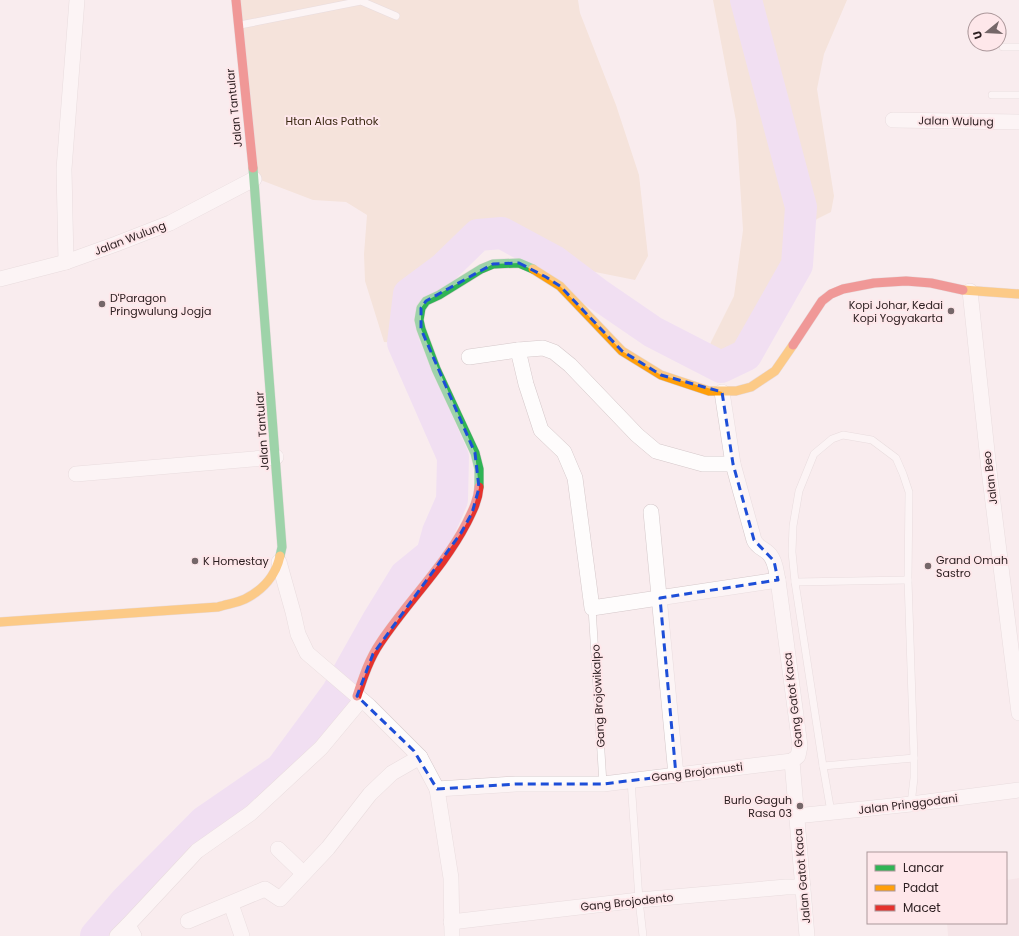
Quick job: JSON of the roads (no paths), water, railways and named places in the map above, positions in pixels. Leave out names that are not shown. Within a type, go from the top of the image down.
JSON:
[{"type":"street","points":[[66,262],[64,169],[77,0]]},
{"type":"street","name":"Jalan Tantular","points":[[0,622],[218,607],[245,600],[261,589],[274,574],[279,562],[282,547],[276,457],[254,180],[236,0]]},
{"type":"street","name":"Jalan Wulung","points":[[893,120],[1019,122]]},
{"type":"street","name":"Jalan Wulung","points":[[0,279],[66,262],[170,223],[254,180]]},
{"type":"street","points":[[117,936],[131,930],[197,851],[251,813],[321,748],[359,698],[373,654],[450,550],[472,513],[479,488],[478,463],[465,430],[436,369],[420,329],[421,308],[426,301],[439,295],[481,269],[493,264],[519,264],[546,277],[560,286],[622,351],[661,375],[709,391],[722,392],[736,391],[751,387],[775,371],[822,300],[826,296],[836,292],[864,285],[900,281],[932,283],[970,291],[1019,294]]},
{"type":"street","name":"Jalan Beo","points":[[970,291],[989,470],[1019,713]]},
{"type":"street","points":[[469,357],[543,348],[554,352],[570,365],[636,435],[656,450],[703,464],[733,464]]},
{"type":"street","points":[[518,350],[526,384],[541,430],[564,452],[575,478],[592,608],[778,580]]},
{"type":"street","name":"Gang Gatot Kaca","points":[[722,392],[733,464],[754,540],[756,544],[771,556],[774,561],[778,580],[800,746],[798,756],[792,761],[796,816]]},
{"type":"street","points":[[76,474],[276,457]]},
{"type":"street","points":[[651,512],[676,775]]},
{"type":"street","points":[[279,562],[298,634],[307,653],[359,698],[420,757],[437,790],[451,878],[452,929]]},
{"type":"street","points":[[188,921],[265,889],[280,899],[328,848],[370,794],[392,773],[420,757]]},
{"type":"street","name":"Gang Brojomusti","points":[[437,790],[516,784],[603,784],[792,761]]},
{"type":"street","name":"Jalan Pringgodani","points":[[796,816],[911,804],[1019,790]]},
{"type":"street","name":"Jalan Gatot Kaca","points":[[796,816],[807,936]]},
{"type":"street","points":[[278,849],[303,873]]},
{"type":"street","name":"Gang Brojodento","points":[[452,929],[639,900],[786,887],[803,887]]},
{"type":"street","points":[[231,904],[242,936]]},
{"type":"lane","points":[[238,25],[361,1],[396,16]]},
{"type":"lane","points":[[1007,47],[1019,47]]},
{"type":"lane","points":[[992,95],[1019,95]]},
{"type":"lane","points":[[831,812],[795,582],[792,552],[793,526],[799,491],[814,454],[832,439],[843,435],[872,440],[896,458],[909,492],[908,580],[914,758],[914,778],[911,804]]},
{"type":"lane","points":[[795,582],[908,580]]},
{"type":"lane","name":"Gang Brojowikalpo","points":[[592,608],[603,784]]},
{"type":"lane","points":[[823,766],[914,758]]},
{"type":"lane","points":[[631,780],[639,900],[644,936]]},
{"type":"waterway","points":[[96,936],[126,901],[204,822],[281,769],[337,693],[378,620],[405,576],[432,554],[438,532],[452,500],[453,457],[403,343],[409,294],[444,268],[478,235],[502,233],[554,261],[599,295],[653,332],[721,367],[746,355],[797,265],[801,207],[746,0]]},
{"type":"place","name":"D'Paragon Pringwulung Jogja","points":[[102,304]]},
{"type":"place","name":"Kopi Johar, Kedai Kopi Yogyakarta","points":[[951,311]]},
{"type":"place","name":"K Homestay","points":[[195,561]]},
{"type":"place","name":"Grand Omah Sastro","points":[[928,566]]},
{"type":"place","name":"Burlo Gaguh Rasa 03","points":[[800,806]]},
{"type":"park label","name":"Htan Alas Pathok","points":[[332,121]]}]
